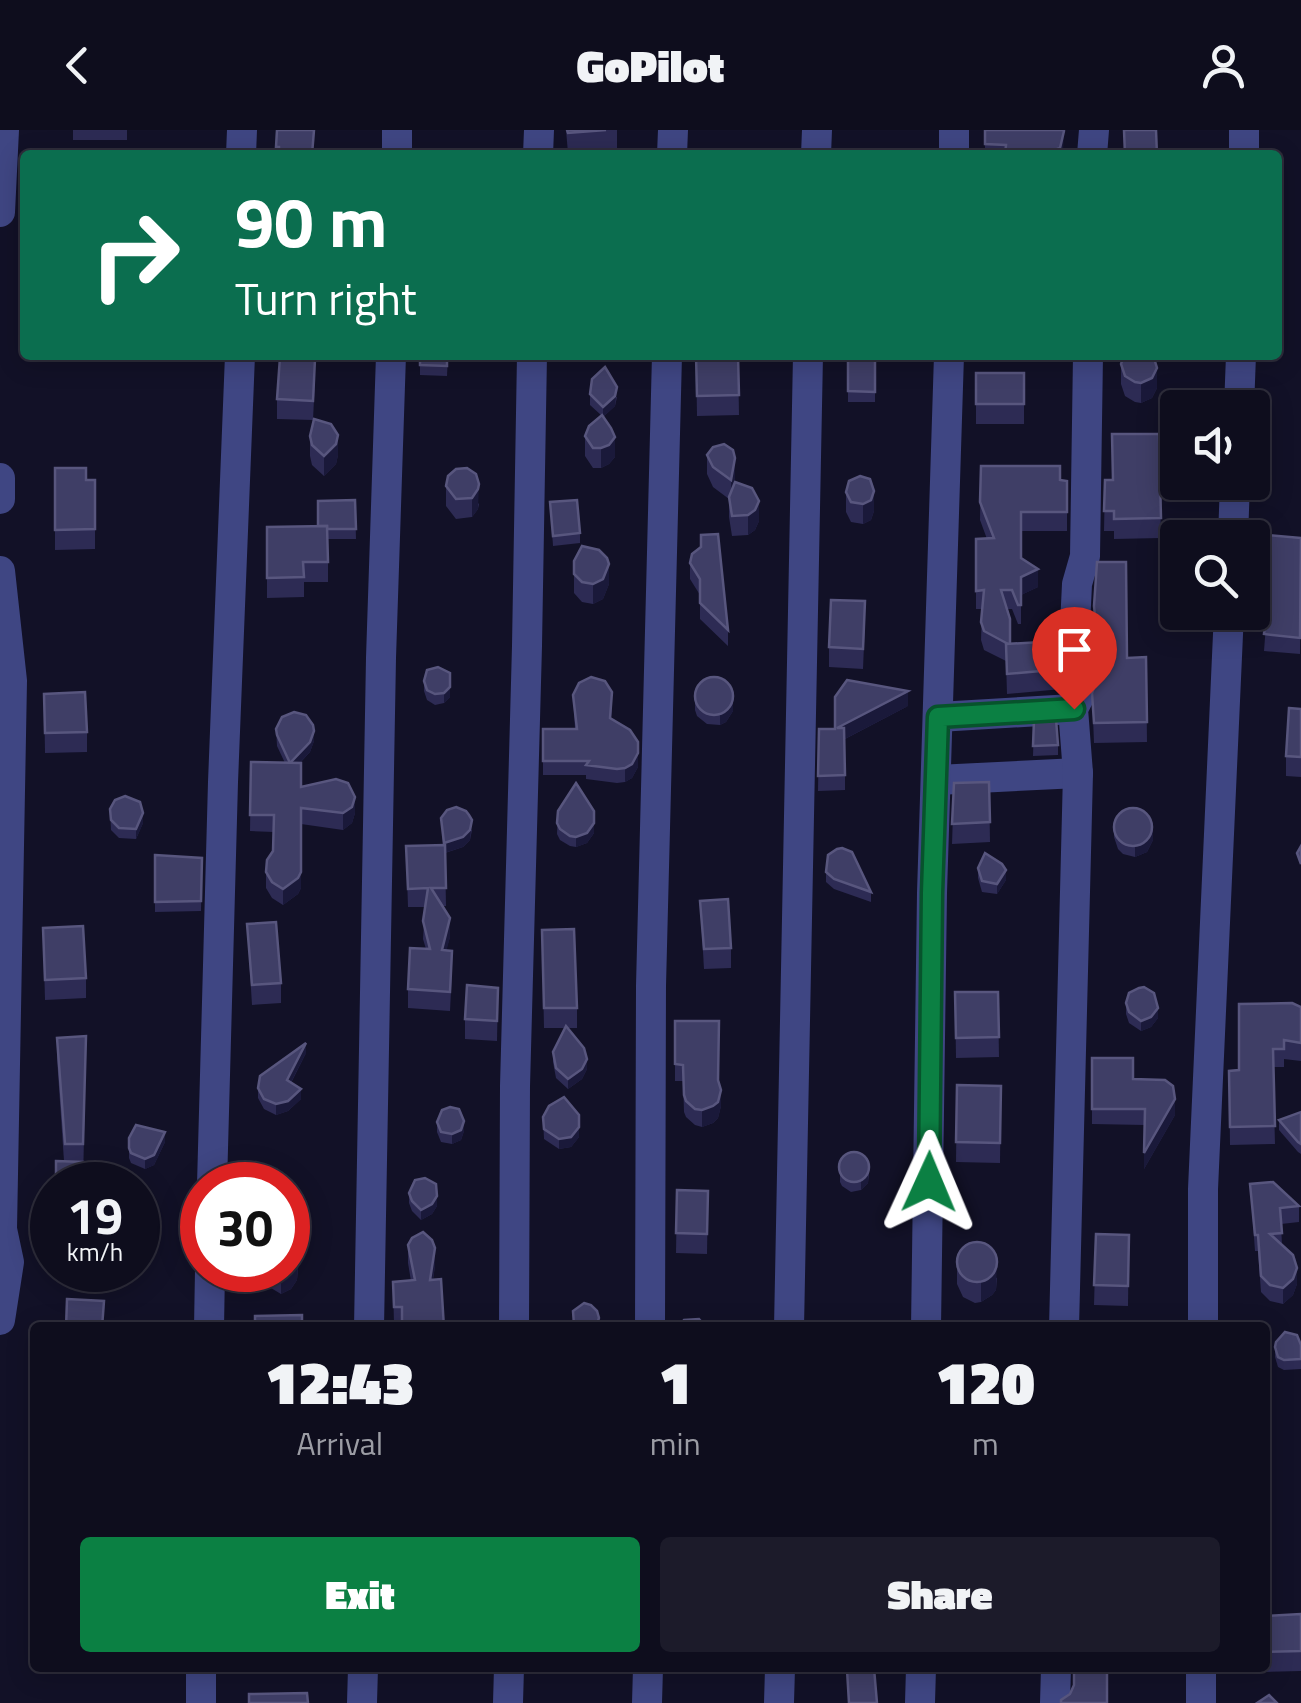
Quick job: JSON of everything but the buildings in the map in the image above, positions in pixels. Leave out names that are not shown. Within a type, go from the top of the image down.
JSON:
[{"type":"street","points":[[0,212],[4,130]]},
{"type":"street","points":[[213,1162],[240,360]]},
{"type":"street","points":[[369,1322],[381,658],[391,360]]},
{"type":"street","points":[[514,1322],[514,1086],[532,360]]},
{"type":"street","points":[[650,1322],[651,986],[667,360]]},
{"type":"street","points":[[789,1322],[808,360]]},
{"type":"street","points":[[926,1322],[932,893],[949,360]]},
{"type":"street","points":[[1064,1322],[1078,773],[1074,709],[1080,693],[1075,626],[1084,556],[1088,360]]},
{"type":"street","points":[[1240,390],[1241,360]]},
{"type":"street","points":[[0,478],[0,499]]},
{"type":"street","points":[[0,572],[12,681],[2,1228],[9,1262],[0,1320]]},
{"type":"street","points":[[1203,1322],[1203,1189],[1229,630]]},
{"type":"street","points":[[938,717],[1074,709]]},
{"type":"street","points":[[936,780],[1078,773]]},
{"type":"street","points":[[208,1322],[209,1292]]},
{"type":"street","points":[[200,1703],[201,1672]]},
{"type":"street","points":[[362,1703],[363,1672]]},
{"type":"street","points":[[508,1703],[509,1672]]},
{"type":"street","points":[[648,1672],[648,1703]]},
{"type":"street","points":[[778,1703],[780,1672]]},
{"type":"street","points":[[920,1672],[920,1703]]},
{"type":"street","points":[[1055,1703],[1056,1672]]},
{"type":"street","points":[[1201,1703],[1202,1672]]},
{"type":"route","points":[[929,1182],[938,717],[1074,709]]}]
